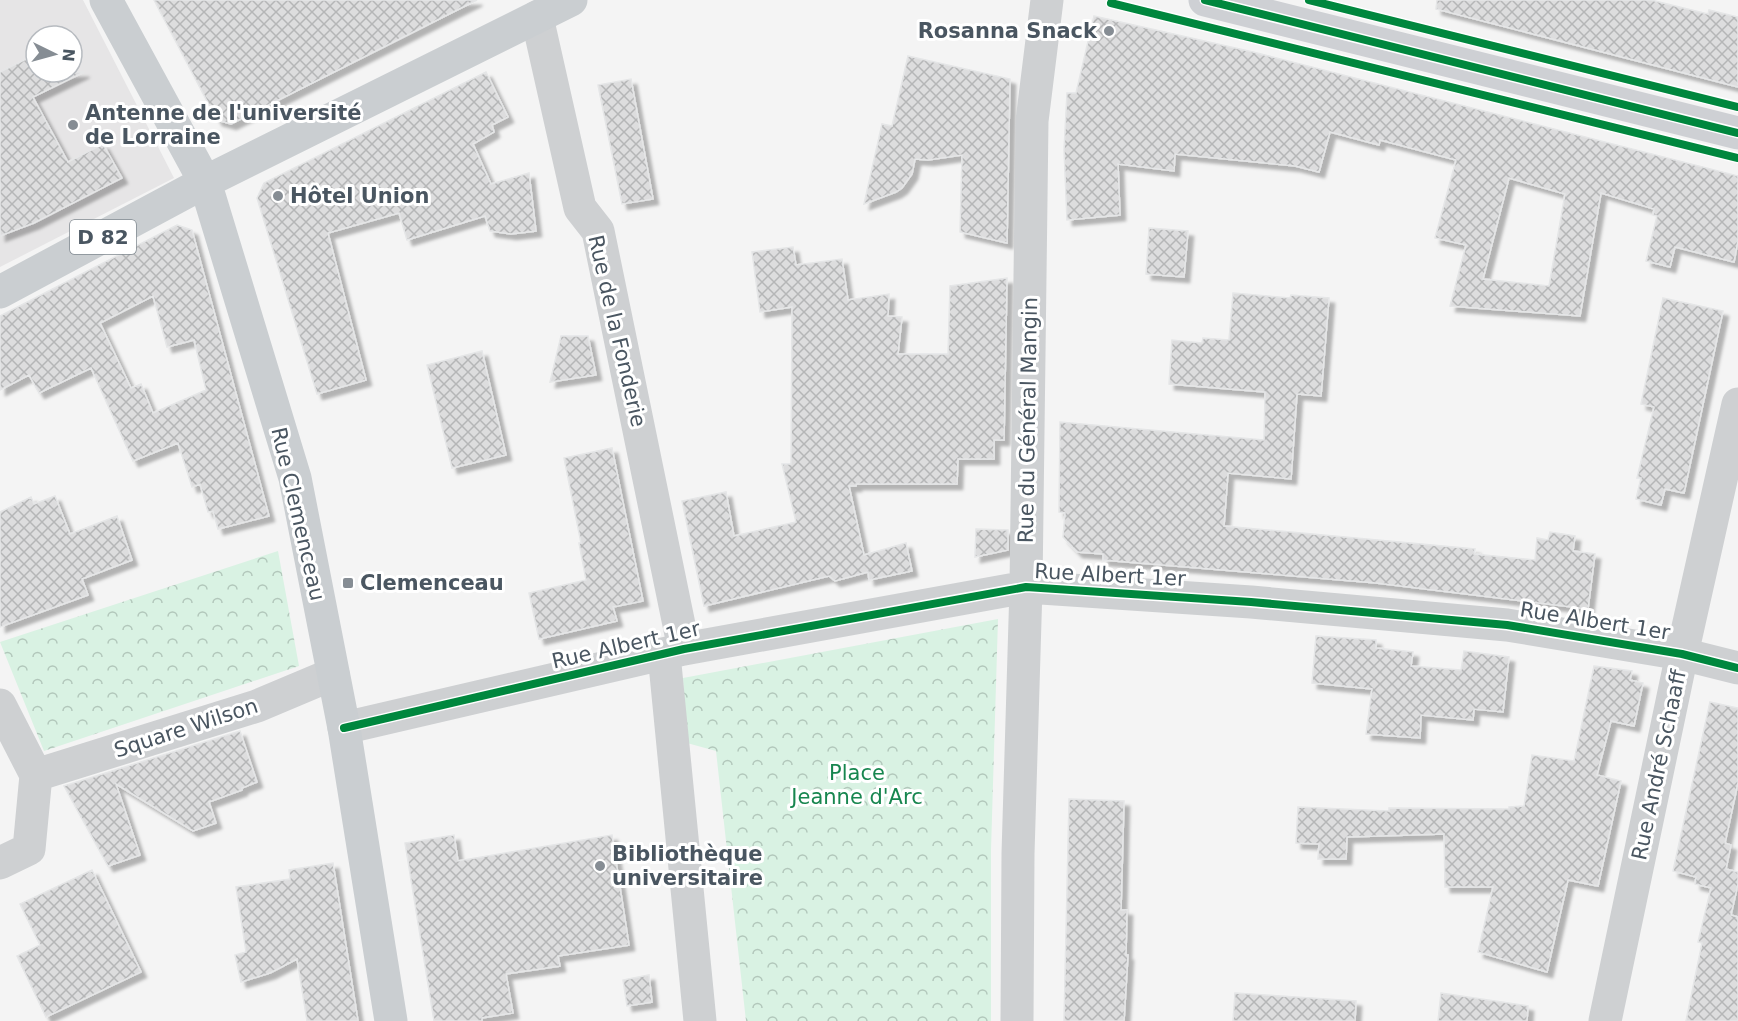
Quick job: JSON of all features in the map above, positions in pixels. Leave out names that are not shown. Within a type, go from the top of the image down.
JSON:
[{"type":"main road","name":"Rue Clemenceau","points":[[106,0],[205,182],[294,478],[344,728],[391,1021]]},
{"type":"main road","points":[[537,17],[571,0]]},
{"type":"main road","points":[[1205,0],[1738,133]]},
{"type":"main road","name":"D 82","points":[[0,292],[205,182],[537,17]]},
{"type":"street","name":"Rue du Général Mangin","points":[[1017,1021],[1032,122],[1047,0]]},
{"type":"street","name":"Rue de la Fonderie","points":[[537,17],[580,208],[598,231],[674,652]]},
{"type":"street","name":"Rue André Schaaff","points":[[1605,1021],[1682,654],[1738,404]]},
{"type":"street","name":"Rue Albert 1er","points":[[344,728],[674,652],[1026,587],[1251,602],[1507,626],[1682,654],[1738,668]]},
{"type":"street","points":[[674,652],[700,1021]]},
{"type":"street","name":"Square Wilson","points":[[36,775],[257,706],[333,675]]},
{"type":"street","points":[[0,705],[36,775],[29,849],[0,863]]},
{"type":"shaded area","name":"Antenne de l'université de Lorraine","points":[[0,0],[83,0],[174,178],[0,267]]},
{"type":"green space","points":[[278,551],[299,666],[44,751],[0,642]]},
{"type":"green space","name":"Place Jeanne d'Arc","points":[[998,619],[991,850],[991,1021],[746,1021],[716,751],[687,743],[683,678]]},
{"type":"building","points":[[154,0],[477,0],[231,124],[217,120]]},
{"type":"building","points":[[1437,0],[1651,0],[1708,14],[1709,10],[1738,17],[1738,87],[1436,9]]},
{"type":"building","points":[[1094,16],[1253,52],[1738,176],[1738,241],[1734,262],[1675,247],[1670,267],[1646,261],[1657,216],[1653,215],[1654,209],[1601,193],[1580,316],[1450,306],[1466,245],[1435,238],[1456,160],[1380,140],[1379,145],[1330,132],[1319,172],[1295,166],[1175,154],[1174,171],[1118,164],[1120,215],[1067,220],[1064,150],[1067,93],[1076,93]],"holes":[[[1509,178],[1565,194],[1549,286],[1483,279]]]},
{"type":"building","points":[[908,56],[1010,79],[1007,243],[960,232],[962,155],[928,160],[915,159],[912,174],[902,188],[864,204],[882,124],[892,126]]},
{"type":"building","points":[[24,60],[24,84],[60,84],[33,97],[68,162],[103,144],[122,178],[34,223],[0,236],[0,72]]},
{"type":"building","points":[[486,72],[508,117],[492,125],[494,132],[473,144],[491,184],[529,173],[536,231],[511,234],[490,231],[485,216],[407,240],[399,213],[328,233],[366,380],[317,394],[257,198],[264,183]]},
{"type":"building","points":[[631,79],[653,199],[622,204],[598,85]]},
{"type":"building","points":[[177,225],[192,230],[269,516],[218,529],[213,511],[208,512],[200,484],[192,487],[178,443],[133,461],[91,368],[39,393],[29,375],[0,390],[0,316]],"holes":[[[153,296],[167,347],[194,340],[206,390],[153,413],[141,384],[131,388],[100,323]]]},
{"type":"building","points":[[1149,228],[1188,231],[1184,277],[1146,274]]},
{"type":"building","points":[[793,247],[796,265],[842,259],[848,300],[889,294],[888,316],[902,317],[898,354],[948,354],[950,286],[1007,278],[1004,440],[994,440],[994,459],[958,459],[957,484],[856,484],[856,486],[849,486],[864,555],[906,543],[912,571],[869,580],[868,572],[835,581],[829,576],[704,606],[682,501],[726,492],[734,536],[796,522],[782,464],[791,464],[792,307],[760,312],[752,252]]},
{"type":"building","points":[[1233,293],[1290,298],[1291,295],[1329,298],[1321,396],[1297,394],[1291,479],[1228,473],[1224,526],[1475,549],[1474,554],[1535,560],[1537,538],[1548,540],[1550,532],[1575,536],[1573,551],[1595,554],[1588,609],[1376,583],[1103,560],[1103,554],[1077,552],[1063,537],[1065,513],[1059,512],[1060,422],[1264,440],[1265,392],[1169,384],[1172,340],[1202,343],[1203,338],[1229,340]]},
{"type":"building","points":[[1663,298],[1723,311],[1684,493],[1665,489],[1661,505],[1636,499],[1641,478],[1637,478],[1654,407],[1641,404]]},
{"type":"building","points":[[561,336],[588,336],[596,375],[550,382]]},
{"type":"building","points":[[482,351],[506,455],[452,468],[427,365]]},
{"type":"building","points":[[612,448],[643,601],[613,607],[617,621],[539,639],[529,593],[586,580],[564,458]]},
{"type":"building","points":[[55,496],[70,534],[117,516],[132,560],[82,579],[88,595],[0,627],[0,512],[31,497],[34,504]]},
{"type":"building","points":[[976,529],[1008,530],[1008,550],[975,557]]},
{"type":"building","points":[[1316,636],[1376,640],[1376,648],[1413,652],[1411,666],[1461,670],[1464,651],[1509,657],[1503,712],[1474,709],[1473,720],[1421,715],[1420,738],[1366,734],[1372,689],[1312,683]]},
{"type":"building","points":[[1594,666],[1632,671],[1630,680],[1643,683],[1634,726],[1611,721],[1597,775],[1621,781],[1598,886],[1568,880],[1547,972],[1478,952],[1493,887],[1445,887],[1444,834],[1347,837],[1346,859],[1318,859],[1319,844],[1296,843],[1298,807],[1389,811],[1389,808],[1509,809],[1509,807],[1524,806],[1532,755],[1574,761]]},
{"type":"building","points":[[1710,702],[1738,708],[1738,783],[1725,843],[1731,845],[1726,869],[1738,872],[1738,884],[1731,915],[1738,917],[1738,1021],[1686,1021],[1702,943],[1698,942],[1711,888],[1695,884],[1696,877],[1673,871]]},
{"type":"building","points":[[240,731],[257,782],[209,802],[216,823],[193,831],[116,784],[140,855],[108,866],[64,786]]},
{"type":"building","points":[[1069,799],[1124,801],[1121,910],[1127,910],[1126,955],[1128,955],[1124,1021],[1064,1021]]},
{"type":"building","points":[[454,835],[458,861],[612,835],[629,945],[558,956],[560,966],[506,974],[513,1013],[482,1018],[482,1021],[434,1021],[405,843]]},
{"type":"building","points":[[333,863],[358,1021],[307,1021],[297,959],[270,973],[241,982],[235,955],[246,952],[236,887],[290,879],[289,870]]},
{"type":"building","points":[[92,870],[141,972],[46,1017],[17,956],[40,945],[20,904]]},
{"type":"building","points":[[649,975],[652,1002],[627,1006],[623,980]]},
{"type":"building","points":[[1235,993],[1356,1001],[1355,1021],[1233,1021]]},
{"type":"building","points":[[1441,993],[1528,1006],[1527,1021],[1438,1021]]},
{"type":"cycle path","points":[[1205,0],[1738,133]]},
{"type":"cycle path","points":[[1309,0],[1738,107]]},
{"type":"cycle path","points":[[1111,3],[1738,158]]},
{"type":"cycle path","points":[[344,728],[684,649],[1026,587],[1251,602],[1507,625],[1682,654],[1738,668]]},
{"type":"place","name":"Rosanna Snack","points":[[1109,31]]},
{"type":"place","name":"Antenne de l'université de Lorraine","points":[[73,125]]},
{"type":"place","name":"Hôtel Union","points":[[278,196]]},
{"type":"place","name":"Clemenceau","points":[[348,583]]},
{"type":"place","name":"Bibliothèque universitaire","points":[[600,866]]}]
